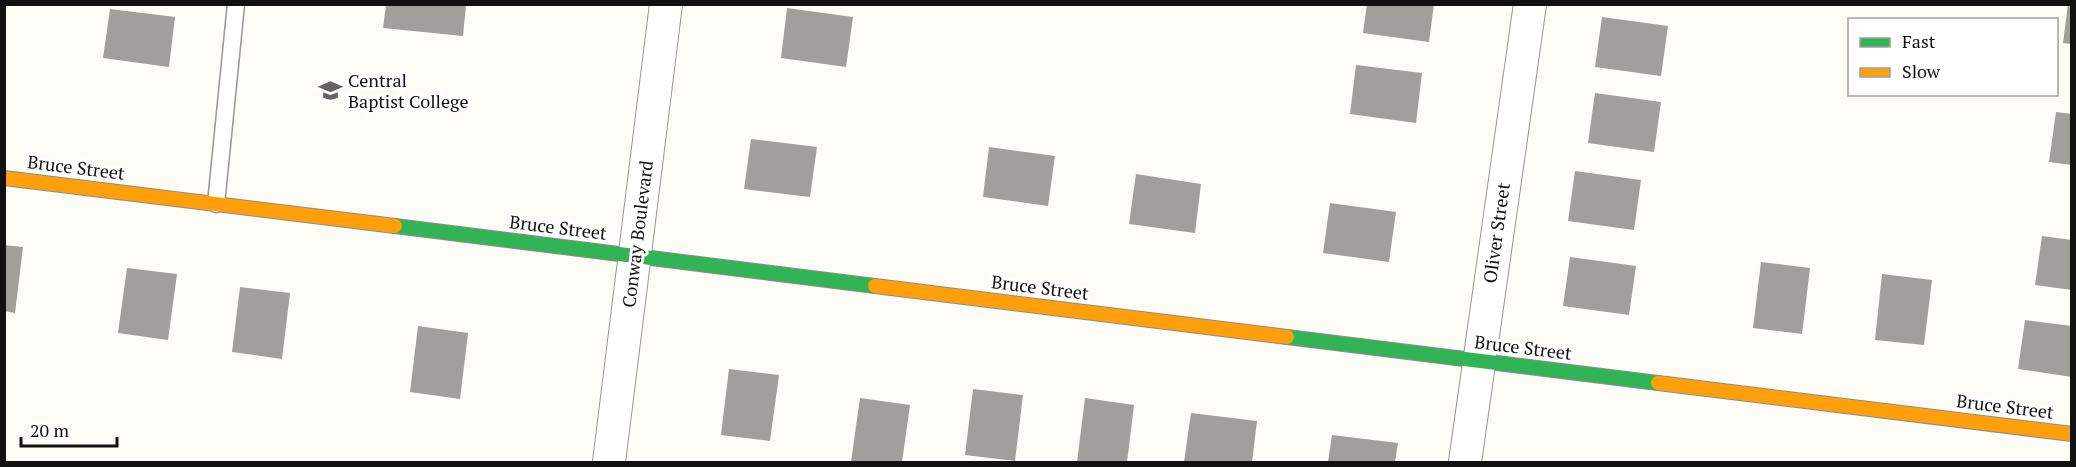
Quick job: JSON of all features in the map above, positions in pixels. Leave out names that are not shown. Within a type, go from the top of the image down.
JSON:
[{"type":"street","name":"Conway Boulevard","points":[[609,462],[666,4]]},
{"type":"street","name":"Oliver Street","points":[[1466,462],[1530,4]]},
{"type":"street","name":"Bruce Street","points":[[4,178],[2072,434]]},
{"type":"lane","points":[[216,204],[236,4]]},
{"type":"building","points":[[1367,4],[1434,4],[1429,42],[1363,33]]},
{"type":"building","points":[[2068,4],[2072,4],[2072,44],[2063,43]]},
{"type":"building","points":[[386,5],[466,5],[463,36],[383,28]]},
{"type":"building","points":[[787,8],[853,17],[846,67],[781,58]]},
{"type":"building","points":[[110,9],[175,17],[169,67],[103,58]]},
{"type":"building","points":[[1602,17],[1668,26],[1661,76],[1595,67]]},
{"type":"building","points":[[1356,65],[1422,73],[1416,123],[1350,114]]},
{"type":"building","points":[[1595,93],[1661,102],[1654,152],[1588,143]]},
{"type":"building","points":[[2056,112],[2072,114],[2072,165],[2049,162]]},
{"type":"building","points":[[751,139],[817,147],[810,197],[744,189]]},
{"type":"building","points":[[989,147],[1055,156],[1048,206],[983,197]]},
{"type":"building","points":[[1575,171],[1641,180],[1634,230],[1568,221]]},
{"type":"building","points":[[1136,174],[1201,184],[1195,233],[1129,224]]},
{"type":"building","points":[[1330,203],[1396,212],[1389,262],[1323,253]]},
{"type":"building","points":[[2042,236],[2072,240],[2072,290],[2035,285]]},
{"type":"building","points":[[4,245],[23,247],[15,313],[4,311]]},
{"type":"building","points":[[1570,257],[1636,266],[1629,315],[1563,306]]},
{"type":"building","points":[[1761,262],[1810,268],[1802,334],[1753,328]]},
{"type":"building","points":[[127,268],[177,274],[168,340],[118,333]]},
{"type":"building","points":[[1882,274],[1932,280],[1924,345],[1875,340]]},
{"type":"building","points":[[240,287],[290,293],[282,359],[232,352]]},
{"type":"building","points":[[2025,320],[2072,326],[2072,377],[2018,369]]},
{"type":"building","points":[[418,326],[468,333],[460,399],[410,392]]},
{"type":"building","points":[[729,369],[779,375],[770,441],[721,435]]},
{"type":"building","points":[[973,389],[1023,395],[1015,461],[965,455]]},
{"type":"building","points":[[860,398],[910,405],[902,462],[851,462]]},
{"type":"building","points":[[1085,398],[1134,405],[1127,462],[1077,462]]},
{"type":"building","points":[[1191,413],[1257,421],[1252,462],[1184,462]]},
{"type":"building","points":[[1332,435],[1398,443],[1395,462],[1328,462]]},
{"type":"traffic: fast","points":[[395,226],[875,286]]},
{"type":"traffic: fast","points":[[1287,337],[1658,383]]},
{"type":"traffic: slow","points":[[4,178],[395,226]]},
{"type":"traffic: slow","points":[[875,286],[1287,337]]},
{"type":"traffic: slow","points":[[1658,383],[2072,434]]},
{"type":"place","name":"Central Baptist College","points":[[330,91]]}]
